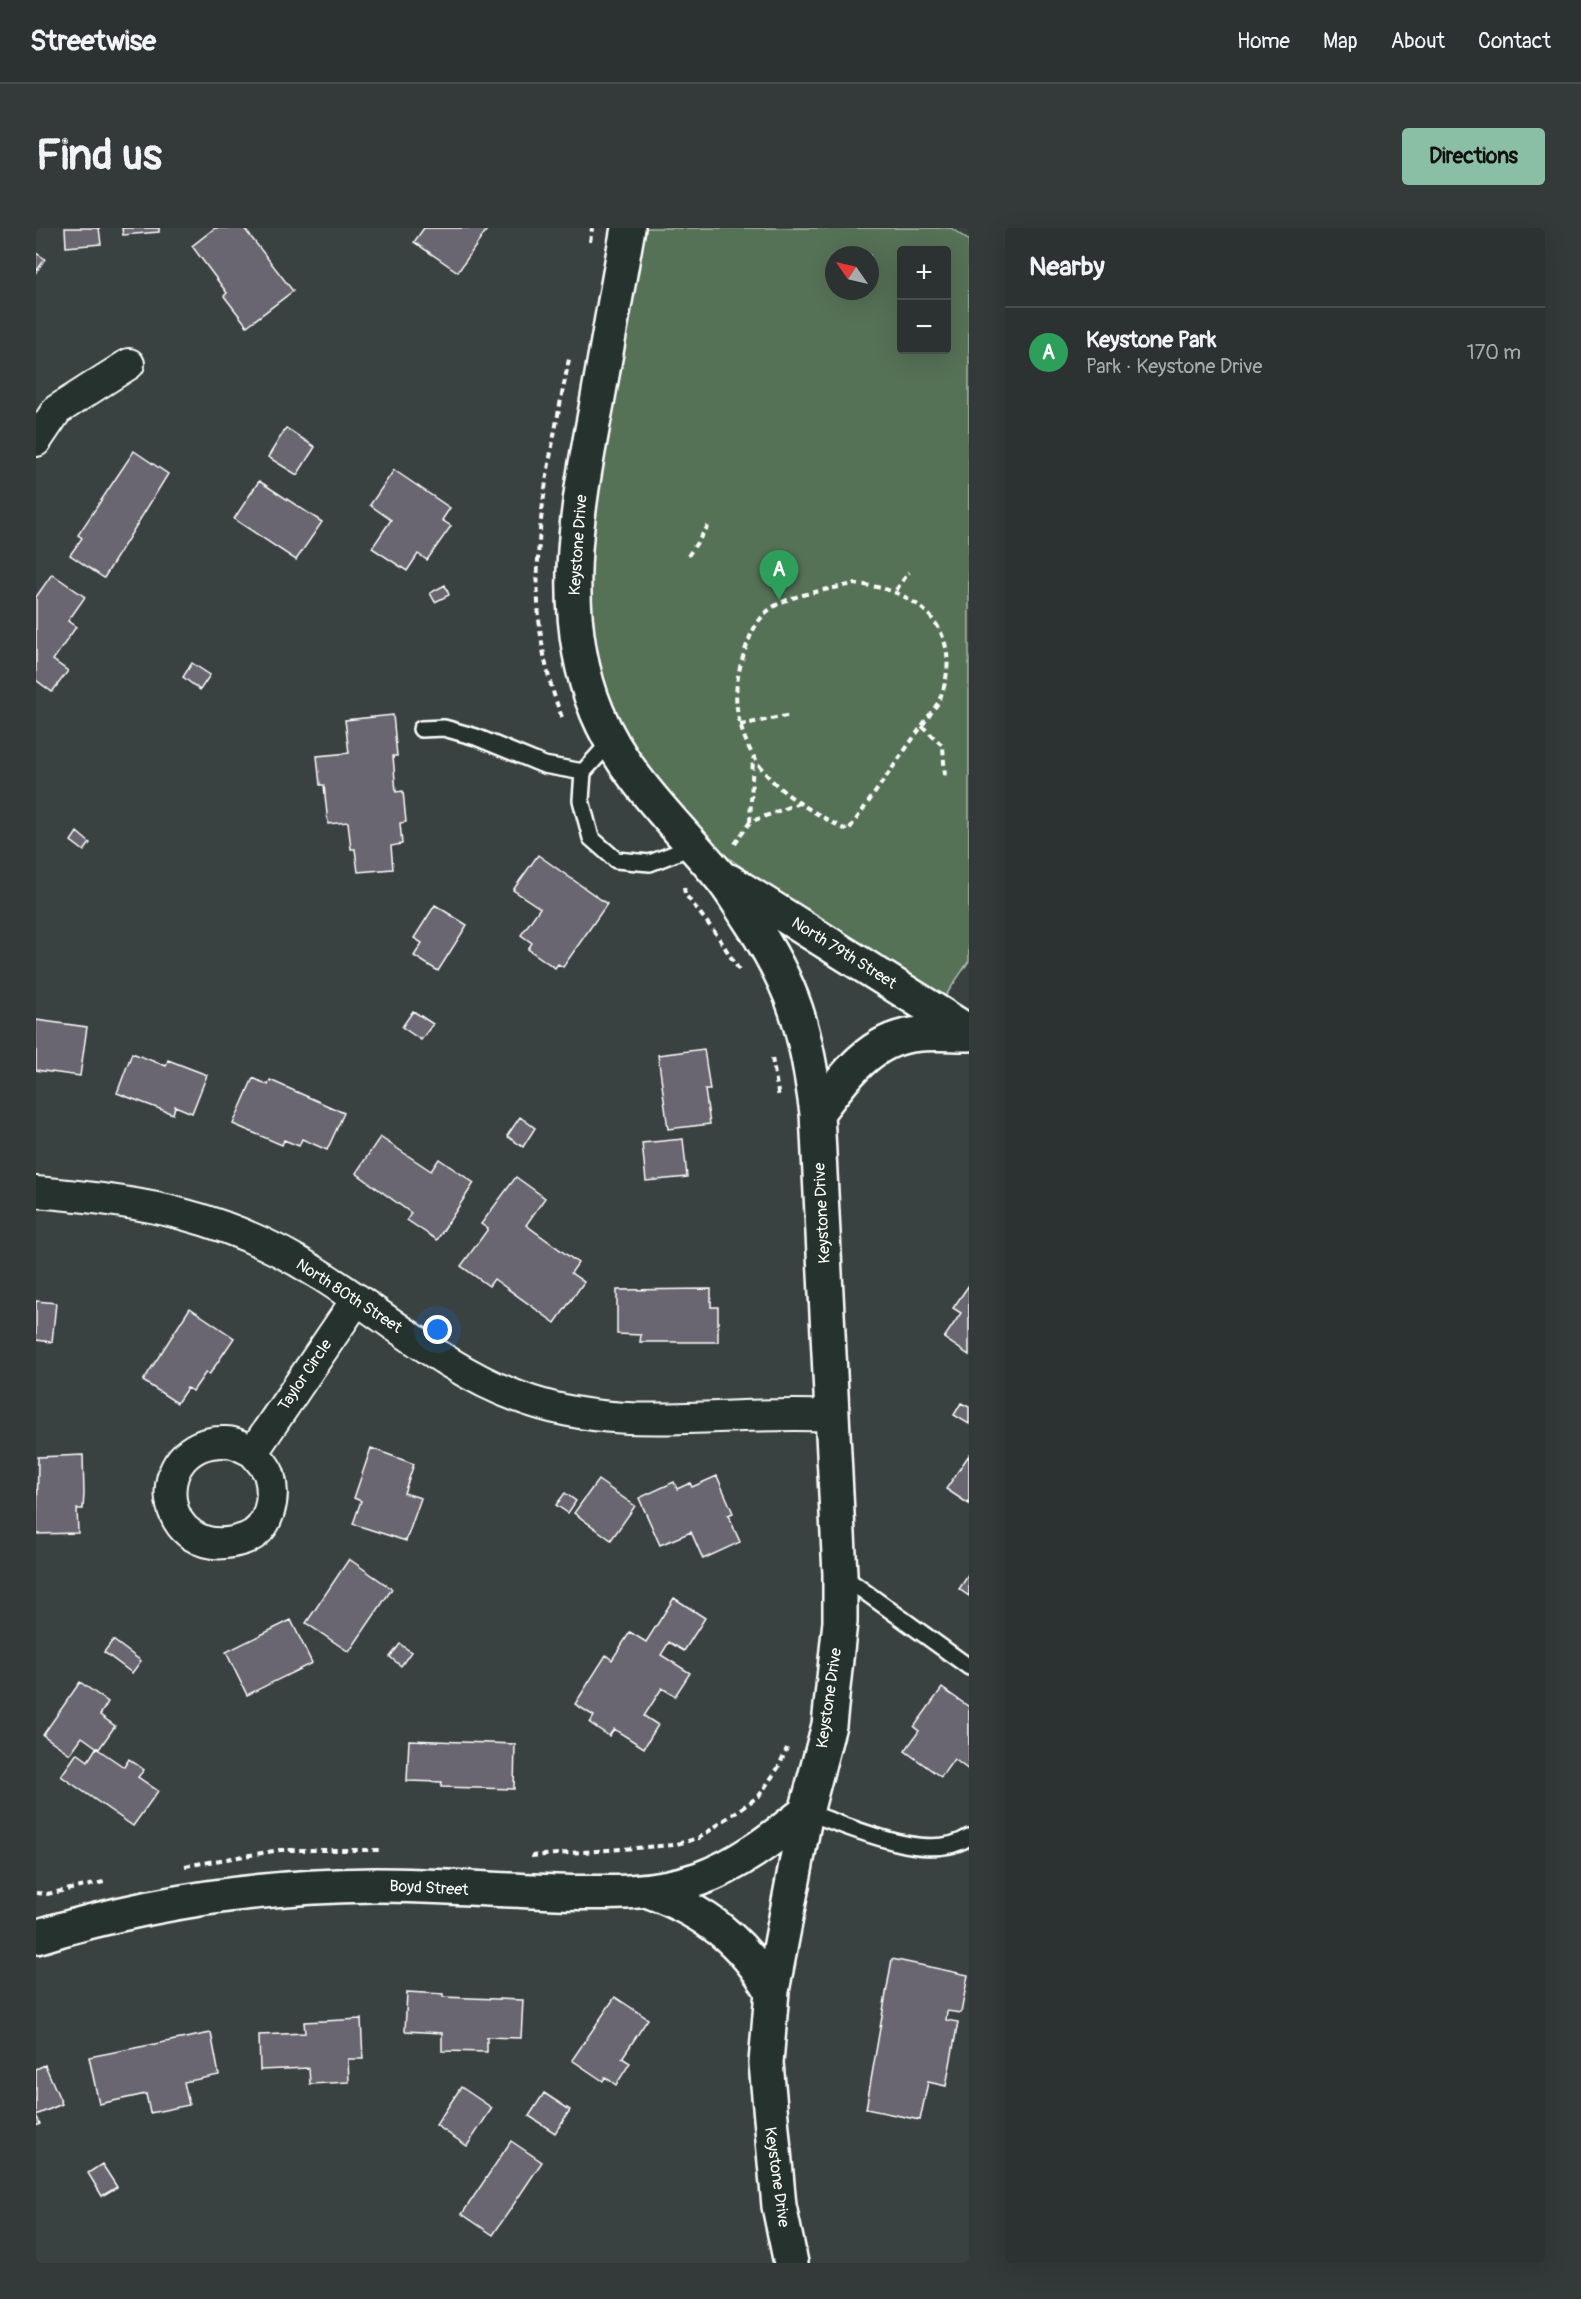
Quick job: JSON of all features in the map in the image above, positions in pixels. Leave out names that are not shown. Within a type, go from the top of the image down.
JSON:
[{"type":"street","name":"Keystone Drive","points":[[628,228],[583,480],[574,561],[574,615],[578,648],[586,681],[611,741],[650,798],[681,851],[718,873],[774,956],[789,987],[808,1046],[817,1113],[840,1574],[840,1622],[829,1725],[806,1812],[772,1991],[766,2063],[771,2139],[779,2206],[791,2263]]},
{"type":"street","points":[[36,441],[57,410],[129,364]]},
{"type":"street","name":"North 79th Street","points":[[718,873],[969,1033]]},
{"type":"street","name":"North 79th Street","points":[[817,1113],[853,1066],[884,1044],[912,1035],[969,1033]]},
{"type":"street","name":"North 80th Street","points":[[36,1192],[112,1198],[179,1211],[226,1226],[271,1246],[357,1299],[476,1378],[518,1397],[567,1412],[631,1420],[796,1414],[832,1416]]},
{"type":"street","name":"Taylor Circle","points":[[253,1452],[357,1299]]},
{"type":"street","name":"Boyd Street","points":[[36,1937],[69,1926],[164,1906],[291,1888],[377,1885],[610,1893],[652,1892],[702,1878],[728,1866],[806,1812]]},
{"type":"street","points":[[652,1892],[706,1918],[738,1944],[756,1964],[772,1991]]},
{"type":"lane","points":[[421,729],[444,728],[476,737],[544,765],[586,769]]},
{"type":"lane","points":[[611,741],[586,769],[581,800],[591,838],[616,860],[650,863],[681,851]]},
{"type":"lane","points":[[840,1574],[969,1667]]},
{"type":"lane","points":[[806,1812],[922,1847],[958,1844],[969,1837]]},
{"type":"path","points":[[589,248],[592,228]]},
{"type":"path","points":[[569,357],[538,532],[537,598],[550,687],[568,734],[586,769]]},
{"type":"path","points":[[688,556],[708,526]]},
{"type":"path","points":[[896,590],[909,572]]},
{"type":"path","points":[[853,584],[877,585],[896,590],[921,603],[931,612],[949,647],[949,685],[848,831],[798,803],[763,774],[747,749],[735,707],[738,673],[748,640],[760,618],[779,604],[853,584]]},
{"type":"path","points":[[740,725],[791,715]]},
{"type":"path","points":[[922,726],[943,746],[945,778]]},
{"type":"path","points":[[718,873],[750,822],[753,758]]},
{"type":"path","points":[[750,822],[798,803]]},
{"type":"path","points":[[681,851],[681,877],[686,894],[717,935],[742,976]]},
{"type":"path","points":[[772,1057],[779,1100]]},
{"type":"path","points":[[522,1856],[673,1845],[699,1838],[759,1796],[778,1768],[792,1737]]},
{"type":"path","points":[[178,1868],[280,1850],[384,1850]]},
{"type":"path","points":[[36,1893],[46,1894],[116,1880]]},
{"type":"green space","points":[[641,228],[951,228],[969,241],[969,961],[944,998],[760,880],[715,848],[679,815],[629,745],[603,686],[590,629],[588,572],[594,482]]},
{"type":"building","points":[[65,228],[99,228],[101,244],[66,247]]},
{"type":"building","points":[[122,228],[159,228],[159,232],[123,235]]},
{"type":"building","points":[[215,228],[244,228],[293,291],[247,326],[224,296],[227,293],[192,246]]},
{"type":"building","points":[[424,228],[488,228],[458,272],[414,242]]},
{"type":"building","points":[[36,253],[45,259],[36,272]]},
{"type":"building","points":[[286,428],[315,447],[297,475],[268,457]]},
{"type":"building","points":[[134,451],[168,474],[104,578],[70,555],[82,538],[78,535]]},
{"type":"building","points":[[394,470],[450,508],[442,520],[451,526],[427,560],[418,554],[407,571],[372,548],[391,520],[370,505]]},
{"type":"building","points":[[259,481],[322,522],[296,560],[234,519]]},
{"type":"building","points":[[52,574],[85,597],[68,621],[76,627],[53,660],[68,671],[52,692],[36,680],[36,597]]},
{"type":"building","points":[[445,585],[449,595],[435,602],[430,593]]},
{"type":"building","points":[[192,663],[210,675],[200,690],[183,677]]},
{"type":"building","points":[[393,715],[397,756],[393,756],[396,792],[403,791],[406,822],[400,823],[402,844],[391,846],[393,869],[358,872],[355,849],[351,849],[348,822],[328,824],[324,785],[320,785],[317,756],[349,753],[345,720]]},
{"type":"building","points":[[77,832],[90,843],[84,851],[71,841]]},
{"type":"building","points":[[538,855],[607,904],[563,967],[558,964],[555,968],[528,949],[532,943],[521,935],[540,908],[513,890]]},
{"type":"building","points":[[435,905],[467,925],[438,971],[414,956],[422,943],[414,938]]},
{"type":"building","points":[[413,1011],[433,1024],[421,1040],[402,1027]]},
{"type":"building","points":[[36,1020],[87,1027],[80,1076],[36,1070]]},
{"type":"building","points":[[704,1049],[710,1090],[705,1090],[710,1124],[668,1129],[658,1055]]},
{"type":"building","points":[[132,1053],[166,1066],[168,1060],[207,1075],[192,1113],[175,1106],[173,1114],[117,1093]]},
{"type":"building","points":[[253,1078],[268,1085],[270,1080],[344,1113],[327,1150],[302,1139],[299,1146],[284,1140],[282,1145],[233,1124]]},
{"type":"building","points":[[520,1117],[535,1128],[523,1147],[507,1136]]},
{"type":"building","points":[[380,1137],[431,1171],[439,1159],[474,1183],[437,1240],[407,1220],[411,1213],[356,1173]]},
{"type":"building","points":[[683,1139],[687,1177],[646,1181],[642,1143]]},
{"type":"building","points":[[516,1177],[545,1198],[526,1225],[578,1263],[571,1273],[584,1282],[555,1323],[494,1279],[489,1286],[461,1266],[488,1229],[481,1224]]},
{"type":"building","points":[[969,1285],[969,1355],[944,1338],[961,1313],[953,1308]]},
{"type":"building","points":[[711,1289],[711,1307],[718,1307],[718,1342],[640,1342],[641,1335],[617,1334],[617,1290]]},
{"type":"building","points":[[36,1301],[56,1303],[52,1342],[36,1340]]},
{"type":"building","points":[[190,1308],[234,1338],[209,1375],[206,1372],[193,1391],[187,1388],[177,1403],[143,1381]]},
{"type":"building","points":[[961,1403],[969,1407],[969,1424],[954,1415]]},
{"type":"building","points":[[371,1448],[414,1464],[404,1493],[421,1498],[406,1541],[353,1524],[361,1501],[354,1498]]},
{"type":"building","points":[[83,1455],[84,1494],[83,1509],[77,1509],[78,1533],[37,1534],[38,1457]]},
{"type":"building","points":[[969,1455],[969,1504],[946,1489]]},
{"type":"building","points":[[717,1476],[733,1513],[728,1515],[740,1542],[703,1559],[691,1532],[660,1545],[639,1498],[674,1482],[677,1489],[690,1483],[692,1487]]},
{"type":"building","points":[[598,1480],[635,1506],[611,1540],[574,1513]]},
{"type":"building","points":[[565,1493],[576,1501],[568,1513],[556,1505]]},
{"type":"building","points":[[349,1559],[392,1589],[349,1652],[306,1623]]},
{"type":"building","points":[[969,1574],[969,1596],[959,1589]]},
{"type":"building","points":[[674,1598],[705,1618],[684,1651],[669,1642],[661,1655],[690,1673],[675,1696],[662,1688],[644,1716],[658,1725],[644,1748],[614,1729],[609,1736],[590,1723],[594,1716],[575,1704],[606,1655],[612,1660],[630,1632],[646,1642]]},
{"type":"building","points":[[291,1620],[312,1663],[247,1695],[226,1652]]},
{"type":"building","points":[[113,1640],[141,1661],[132,1673],[104,1652]]},
{"type":"building","points":[[400,1644],[411,1652],[401,1666],[390,1657]]},
{"type":"building","points":[[80,1682],[108,1702],[100,1715],[115,1726],[99,1749],[82,1737],[70,1754],[43,1735]]},
{"type":"building","points":[[942,1688],[969,1707],[969,1770],[954,1759],[941,1777],[905,1751],[919,1731],[914,1727]]},
{"type":"building","points":[[409,1740],[515,1744],[514,1789],[441,1787],[442,1782],[407,1781]]},
{"type":"building","points":[[96,1748],[124,1767],[129,1759],[144,1770],[138,1777],[158,1791],[133,1826],[61,1776],[77,1753],[88,1761]]},
{"type":"building","points":[[892,1959],[968,1975],[961,2013],[947,2011],[946,2020],[958,2022],[946,2086],[928,2082],[920,2120],[866,2109]]},
{"type":"building","points":[[407,1992],[443,1994],[443,1997],[523,2000],[521,2038],[487,2037],[487,2052],[442,2051],[442,2033],[405,2031]]},
{"type":"building","points":[[615,1997],[648,2019],[622,2058],[630,2063],[616,2085],[605,2077],[603,2081],[572,2060]]},
{"type":"building","points":[[361,2019],[363,2059],[348,2059],[349,2082],[310,2084],[309,2068],[260,2070],[259,2035],[305,2033],[304,2022]]},
{"type":"building","points":[[211,2033],[219,2075],[184,2082],[189,2105],[150,2113],[146,2094],[99,2104],[89,2057]]},
{"type":"building","points":[[45,2065],[62,2104],[36,2115],[36,2069]]},
{"type":"building","points":[[461,2087],[492,2108],[467,2146],[436,2125]]},
{"type":"building","points":[[544,2093],[570,2110],[555,2133],[529,2116]]},
{"type":"building","points":[[511,2141],[542,2162],[493,2235],[462,2214]]},
{"type":"building","points":[[102,2164],[117,2187],[102,2196],[88,2173]]},
{"type":"place","name":"Keystone Park","points":[[779,600]]}]
